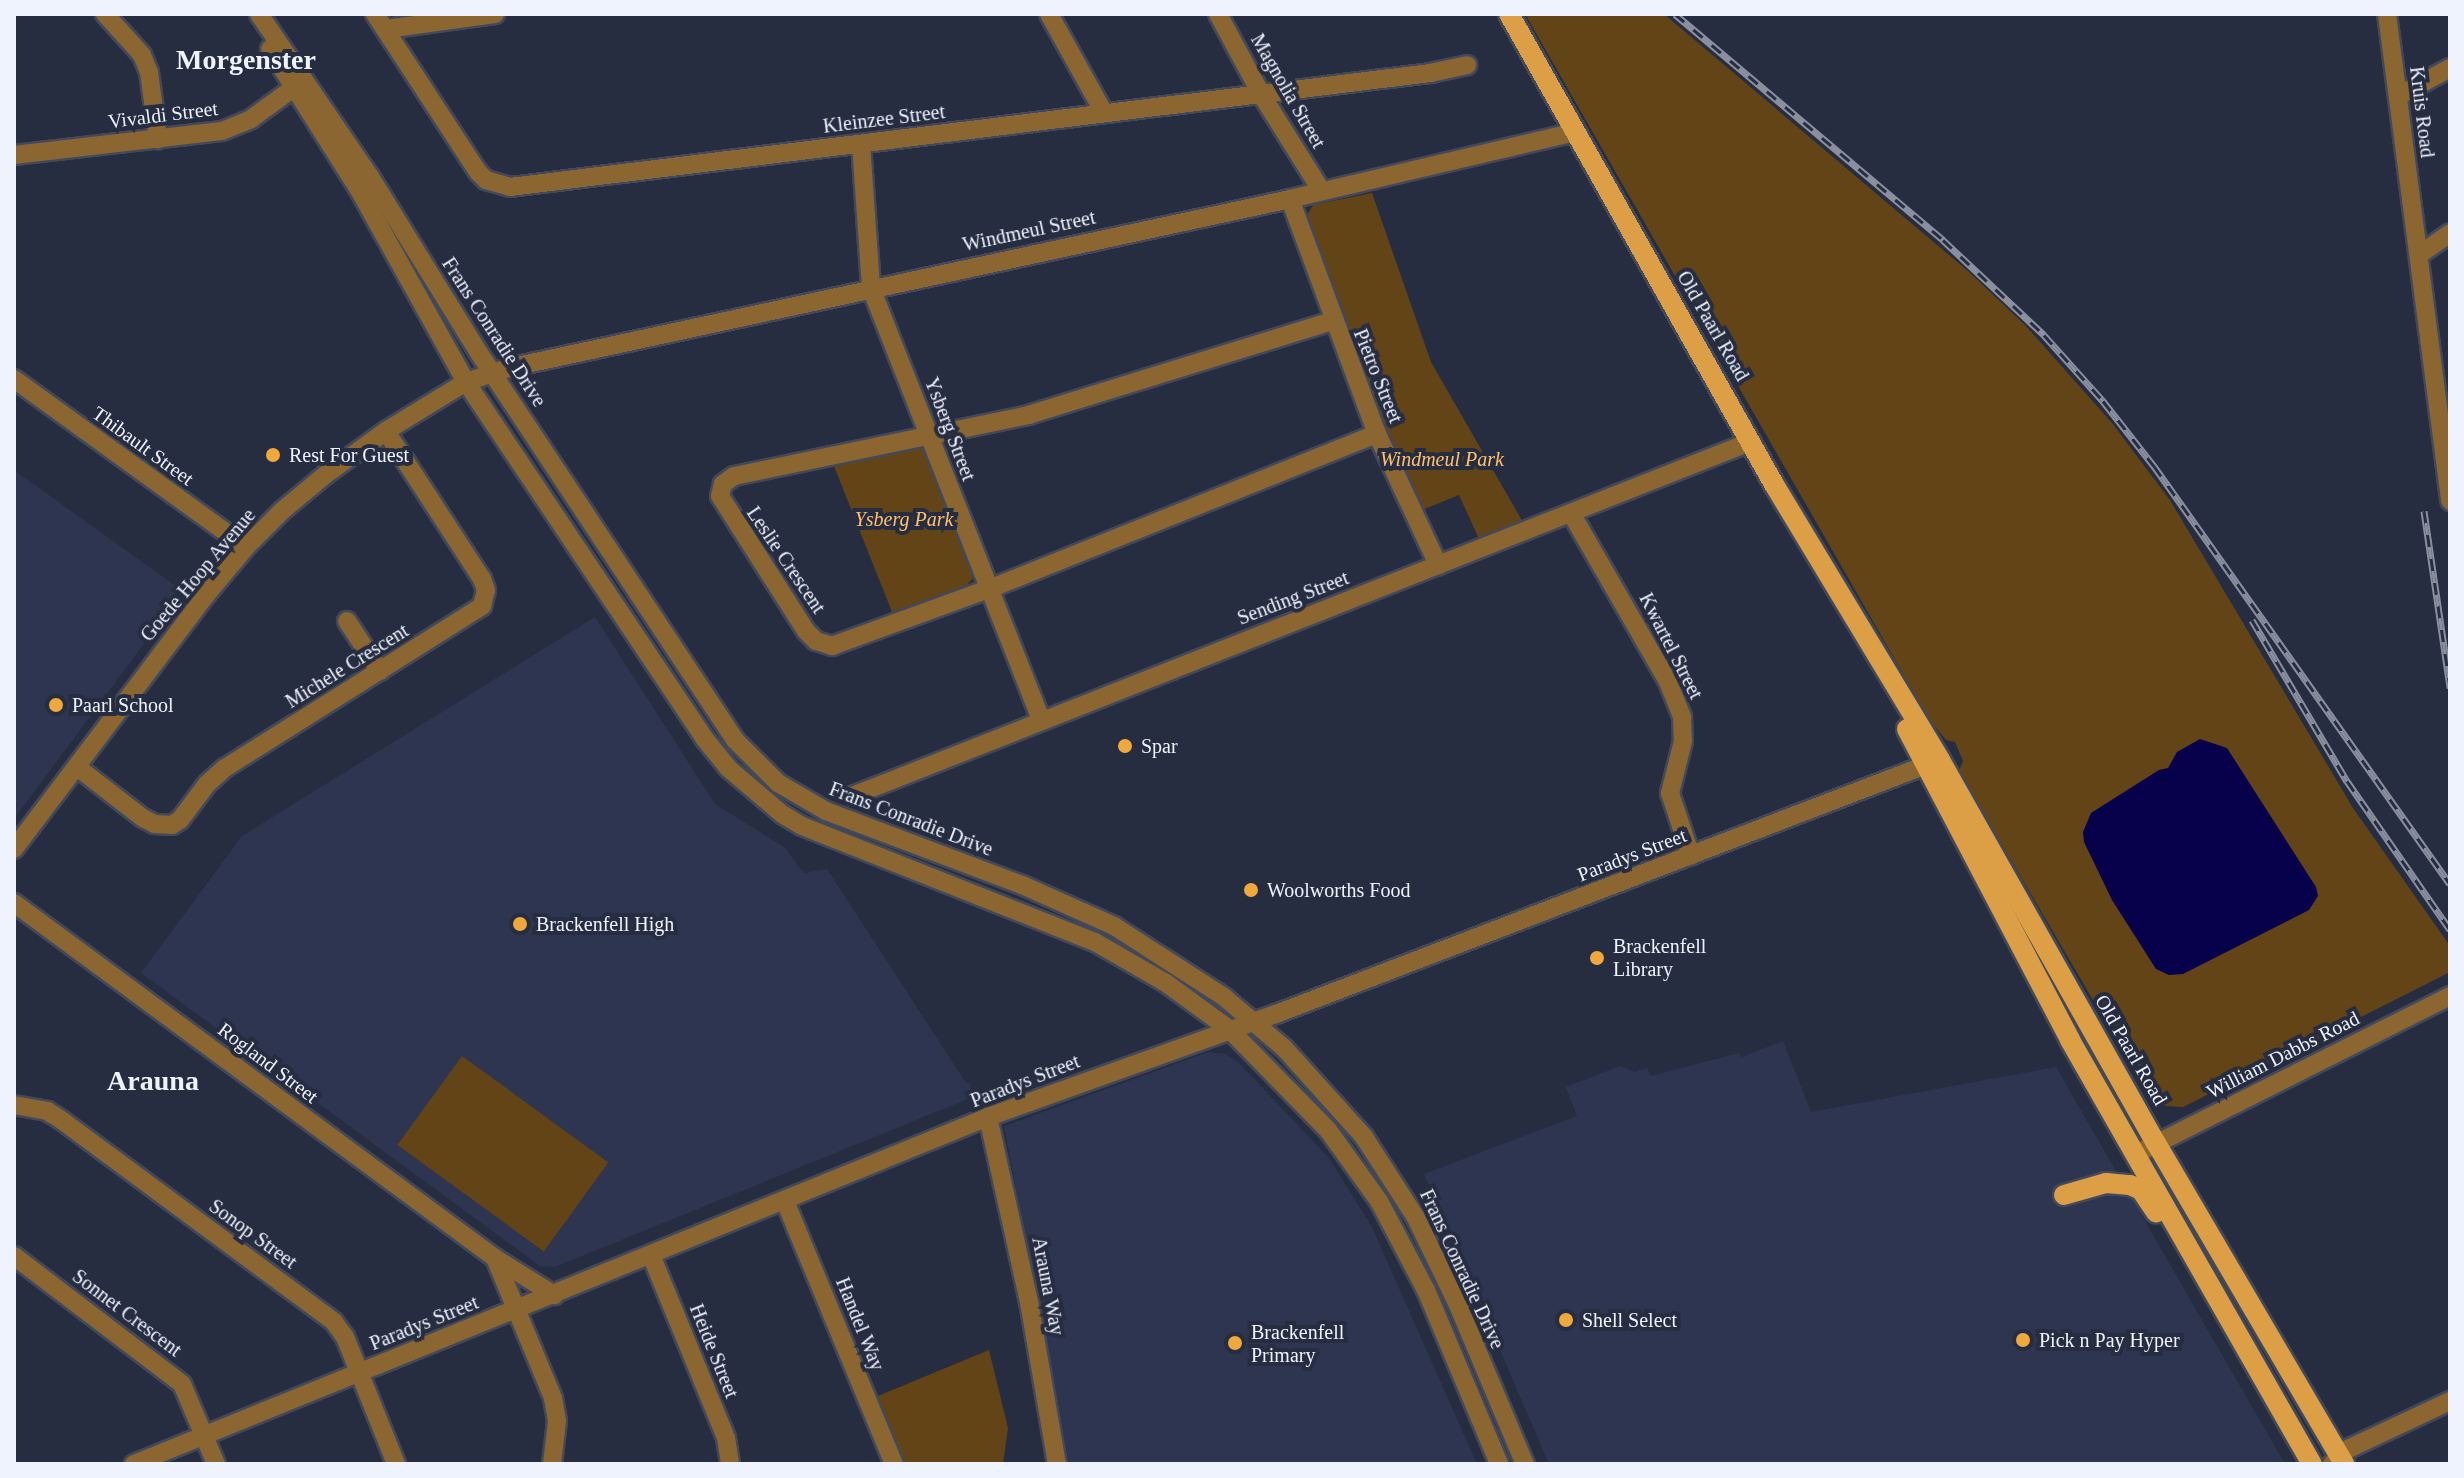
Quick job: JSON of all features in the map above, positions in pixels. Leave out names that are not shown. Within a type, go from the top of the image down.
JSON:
[{"type":"main road","name":"Old Paarl Road","points":[[1509,14],[1933,763],[2338,1461]]},
{"type":"main road","name":"Old Paarl Road","points":[[1933,763],[2070,1040],[2312,1464]]},
{"type":"main road","points":[[2064,1195],[2106,1183],[2130,1185],[2141,1190],[2181,1251],[2207,1278]]},
{"type":"street","points":[[105,14],[142,55],[149,72],[158,139]]},
{"type":"street","name":"Frans Conradie Drive","points":[[249,14],[492,371],[735,740],[778,783],[807,801],[857,825],[1022,885],[1114,926],[1199,979],[1253,1021],[1333,1098],[1394,1180],[1436,1256],[1525,1464]]},
{"type":"street","name":"Frans Conradie Drive","points":[[259,14],[466,382],[704,738],[756,794],[782,814],[834,842],[985,896],[1095,942],[1166,983],[1229,1029],[1328,1130],[1379,1201],[1426,1290],[1499,1464]]},
{"type":"street","points":[[381,22],[495,14]]},
{"type":"street","points":[[1049,14],[1104,113]]},
{"type":"street","name":"Magnolia Street","points":[[1218,14],[1261,94],[1321,190]]},
{"type":"street","name":"Kruis Road","points":[[2387,14],[2419,255],[2444,408],[2450,501]]},
{"type":"street","name":"Kleinzee Street","points":[[381,22],[478,172],[486,180],[510,187],[1261,94],[1467,65]]},
{"type":"street","points":[[2398,96],[2450,68]]},
{"type":"street","name":"Vivaldi Street","points":[[14,155],[235,127],[299,84]]},
{"type":"street","name":"Windmeul Street","points":[[466,382],[492,371],[1290,199],[1575,132]]},
{"type":"street","name":"Ysberg Street","points":[[861,144],[871,288],[1041,720]]},
{"type":"street","name":"Pietro Street","points":[[1290,199],[1332,321],[1377,434],[1438,565]]},
{"type":"street","points":[[2419,255],[2450,233]]},
{"type":"street","name":"Leslie Crescent","points":[[1332,321],[1042,412],[734,476],[723,484],[720,496],[806,631],[825,646],[842,645],[1377,434]]},
{"type":"street","name":"Thibault Street","points":[[14,379],[246,547]]},
{"type":"street","name":"Goede Hoop Avenue","points":[[14,849],[196,606],[246,547],[293,501],[386,431],[466,382]]},
{"type":"street","name":"Michele Crescent","points":[[77,767],[143,818],[155,824],[172,825],[180,820],[207,784],[225,768],[482,606],[486,590],[386,431]]},
{"type":"street","name":"Sending Street","points":[[852,796],[1750,442]]},
{"type":"street","name":"Kwartel Street","points":[[1571,513],[1668,682],[1682,717],[1683,741],[1670,793],[1691,856]]},
{"type":"street","points":[[347,621],[380,671]]},
{"type":"street","name":"Paradys Street","points":[[134,1464],[988,1117],[1253,1021],[1933,763]]},
{"type":"street","name":"Rogland Street","points":[[14,903],[495,1258],[554,1295]]},
{"type":"street","name":"William Dabbs Road","points":[[2136,1154],[2450,996]]},
{"type":"street","name":"Sonop Street","points":[[14,1105],[47,1111],[60,1119],[340,1327],[396,1464]]},
{"type":"street","name":"Arauna Way","points":[[988,1117],[1029,1302],[1057,1464]]},
{"type":"street","name":"Handel Way","points":[[785,1201],[894,1464]]},
{"type":"street","name":"Heide Street","points":[[651,1255],[726,1438],[730,1464]]},
{"type":"street","name":"Sonnet Crescent","points":[[14,1256],[173,1375],[189,1397],[216,1464]]},
{"type":"street","points":[[495,1258],[553,1398],[557,1421],[552,1464]]},
{"type":"street","points":[[2338,1461],[2450,1401]]},
{"type":"shaded area","name":"Paarl School","points":[[14,470],[183,591],[14,819]]},
{"type":"shaded area","name":"Brackenfell High","points":[[595,617],[715,804],[784,847],[804,873],[827,869],[966,1083],[970,1083],[973,1097],[555,1267],[540,1266],[141,973],[242,836]]},
{"type":"shaded area","points":[[2200,739],[2227,748],[2316,887],[2318,896],[2309,910],[2183,974],[2169,975],[2156,969],[2112,900],[2084,842],[2083,832],[2091,813],[2159,770],[2168,768],[2177,752]]},
{"type":"shaded area","points":[[1783,1041],[1811,1112],[2056,1067],[2285,1464],[1549,1464],[1424,1174],[1577,1116],[1566,1087],[1620,1066],[1635,1072],[1647,1068],[1651,1076],[1739,1053],[1741,1057]]},
{"type":"shaded area","name":"Brackenfell Primary","points":[[1208,1052],[1225,1054],[1239,1063],[1329,1158],[1372,1227],[1477,1464],[1069,1464],[1004,1126]]},
{"type":"green space","points":[[1525,14],[1664,14],[1969,272],[2026,326],[2112,423],[2170,500],[2353,808],[2450,946],[2450,972],[2183,1107],[2166,1106],[2145,1089],[1959,771],[1963,761],[1955,742],[1946,740],[1929,719]]},
{"type":"green space","name":"Windmeul Park","points":[[1372,193],[1431,362],[1524,524],[1480,541],[1459,495],[1422,510],[1380,417],[1306,217],[1313,205]]},
{"type":"green space","name":"Ysberg Park","points":[[918,446],[928,453],[972,568],[973,578],[962,591],[894,617],[832,461]]},
{"type":"green space","points":[[462,1056],[608,1162],[544,1251],[397,1145]]},
{"type":"green space","points":[[989,1350],[1008,1428],[1003,1464],[900,1464],[873,1398]]},
{"type":"railway","points":[[1675,14],[1943,240],[2044,335],[2103,401],[2154,466],[2450,884]]},
{"type":"railway","points":[[2424,511],[2450,688]]},
{"type":"railway","points":[[2252,620],[2347,781],[2450,930]]},
{"type":"place","name":"Rest For Guest","points":[[273,455]]},
{"type":"place","name":"Paarl School","points":[[56,705]]},
{"type":"place","name":"Spar","points":[[1125,746]]},
{"type":"place","name":"Woolworths Food","points":[[1251,890]]},
{"type":"place","name":"Brackenfell High","points":[[520,924]]},
{"type":"place","name":"Brackenfell Library","points":[[1597,958]]},
{"type":"place","name":"Shell Select","points":[[1566,1320]]},
{"type":"place","name":"Pick n Pay Hyper","points":[[2023,1340]]},
{"type":"place","name":"Brackenfell Primary","points":[[1235,1343]]},
{"type":"district","name":"Morgenster","points":[[246,60]]},
{"type":"district","name":"Arauna","points":[[153,1081]]}]
